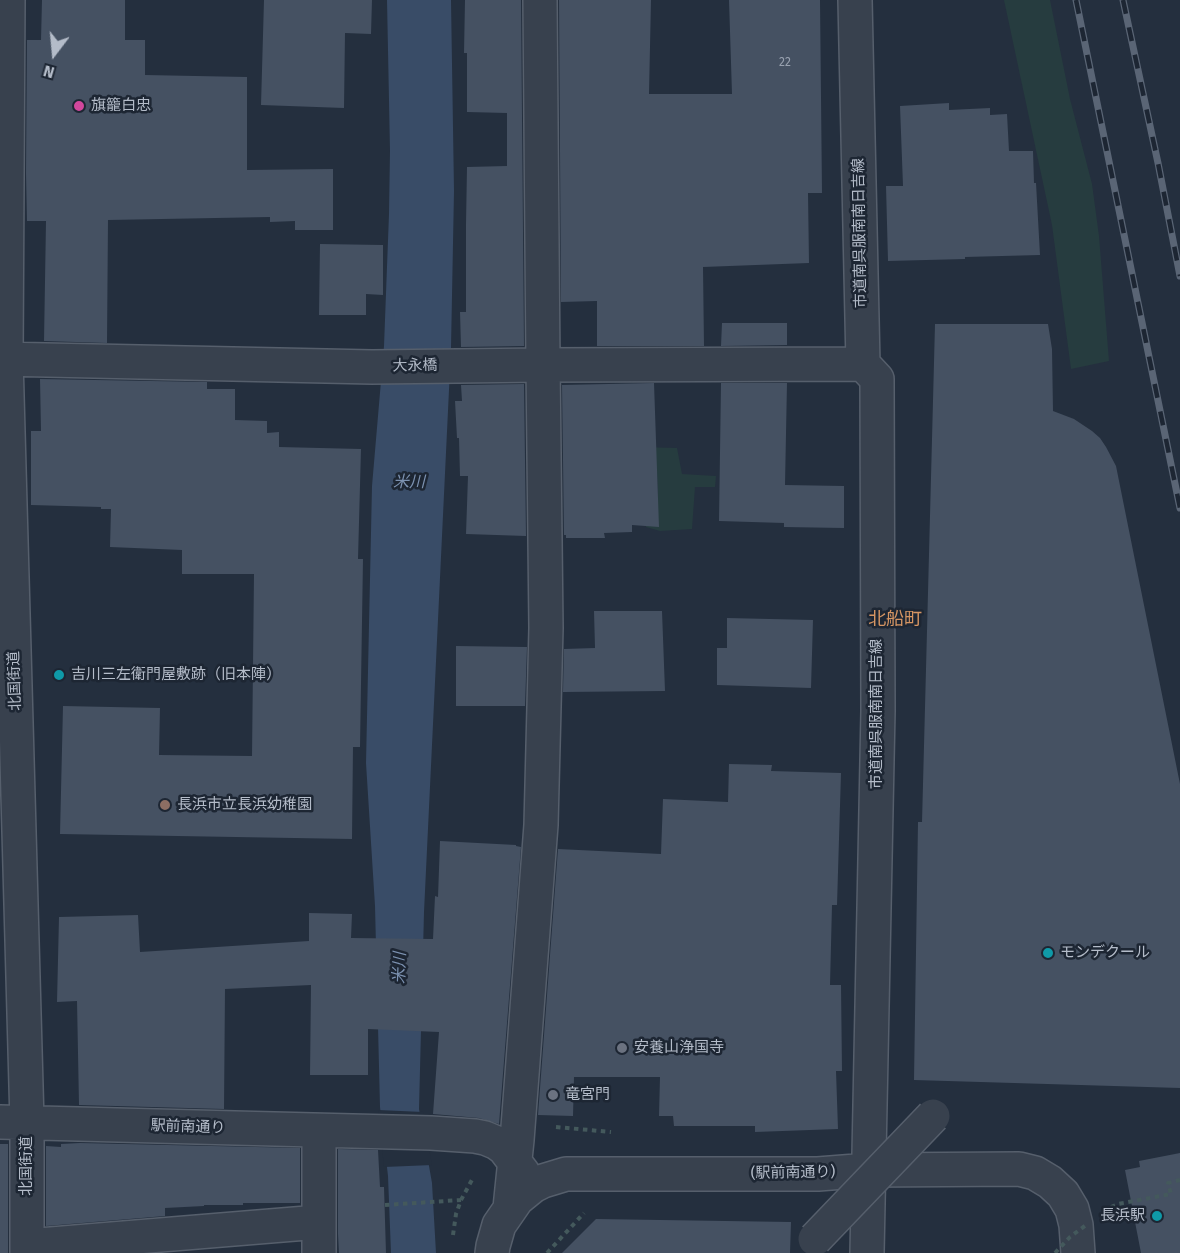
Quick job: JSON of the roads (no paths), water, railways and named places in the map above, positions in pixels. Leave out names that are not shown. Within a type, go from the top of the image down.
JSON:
[{"type":"street","name":"北国街道","points":[[8,0],[3,359],[14,1122],[27,1249]]},
{"type":"street","points":[[492,1253],[499,1226],[519,1185],[541,825],[546,628],[540,0]]},
{"type":"street","name":"市道南呉服南南日吉線","points":[[855,0],[863,364],[877,379],[878,711],[867,1253]]},
{"type":"street","name":"大永橋","points":[[3,359],[372,368],[863,364]]},
{"type":"street","points":[[815,1239],[933,1116]]},
{"type":"street","name":"駅前南通り","points":[[14,1122],[475,1136],[485,1138],[504,1148],[519,1185]]},
{"type":"street","points":[[27,1249],[319,1237],[319,1131]]},
{"type":"street","name":"(駅前南通り)","points":[[519,1185],[566,1174],[818,1174],[869,1170],[1019,1169],[1035,1173],[1050,1182],[1063,1194],[1072,1209],[1082,1239]]},
{"type":"water","name":"米川","points":[[387,0],[451,0],[454,191],[451,348],[424,912],[419,1109],[432,1183],[436,1253],[391,1253],[388,1176],[380,1107],[375,906],[366,763],[372,486],[384,346],[389,214]]},
{"type":"railway","points":[[1076,0],[1180,508]]},
{"type":"railway","points":[[1123,0],[1180,276]]},
{"type":"place","name":"旗籠白忠","points":[[79,106]]},
{"type":"place","name":"吉川三左衛門屋敷跡（旧本陣）","points":[[59,675]]},
{"type":"place","name":"長浜市立長浜幼稚園","points":[[165,805]]},
{"type":"place","name":"モンデクール","points":[[1048,953]]},
{"type":"place","name":"安養山浄国寺","points":[[622,1048]]},
{"type":"place","name":"竜宮門","points":[[553,1095]]},
{"type":"place","name":"長浜駅","points":[[1157,1216]]},
{"type":"district","name":"北船町","points":[[895,620]]}]
